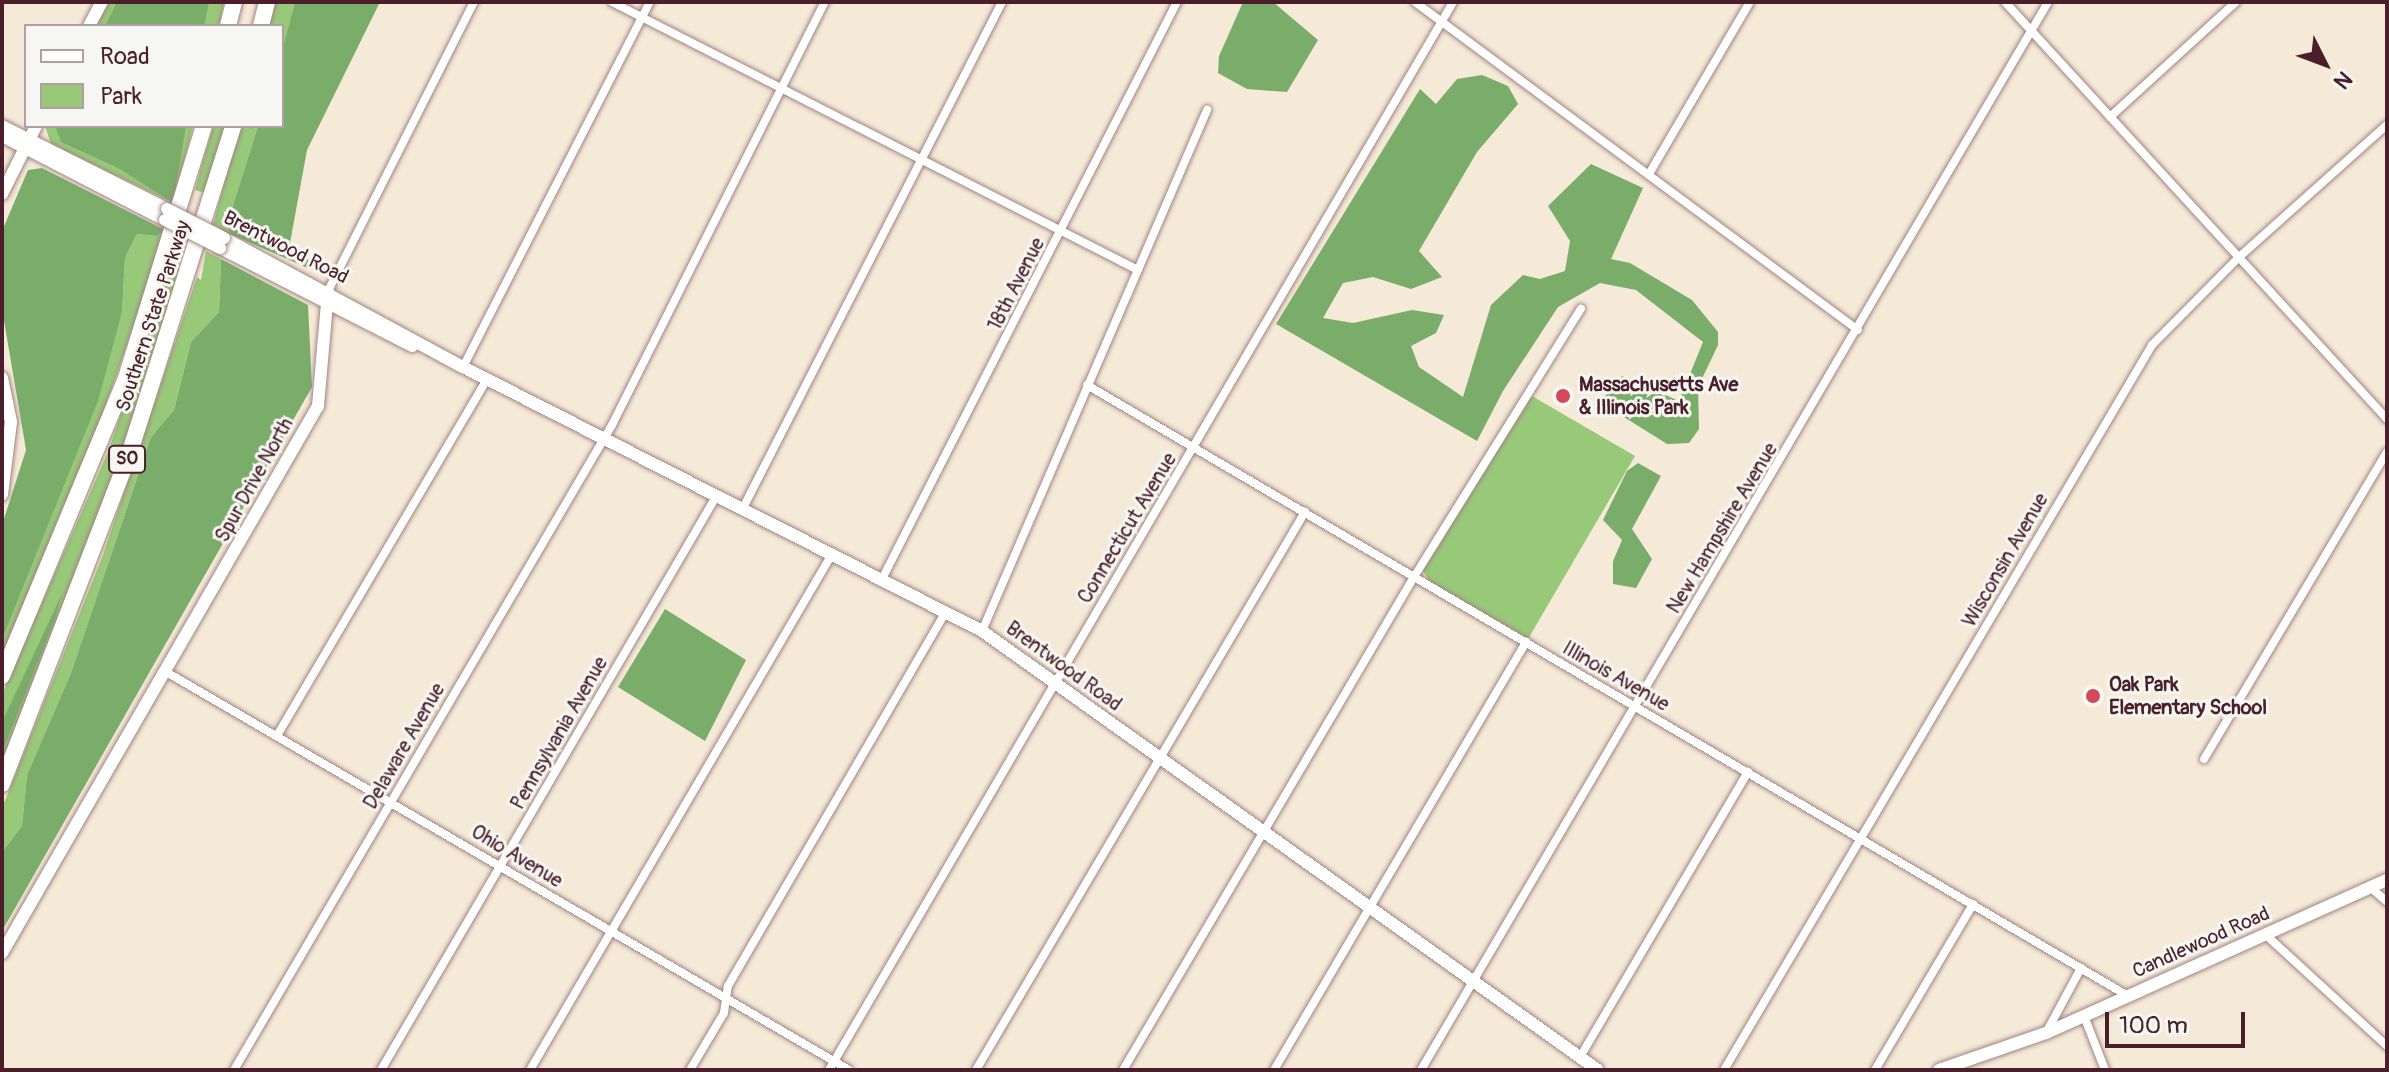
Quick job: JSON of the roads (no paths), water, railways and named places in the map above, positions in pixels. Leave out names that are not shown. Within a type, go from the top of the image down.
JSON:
[{"type":"highway","points":[[228,24],[234,2]]},
{"type":"highway","points":[[262,24],[267,2]]},
{"type":"highway","name":"Southern State Parkway","points":[[2,676],[125,381],[203,128]]},
{"type":"highway","name":"Southern State Parkway","points":[[2,784],[128,458],[232,128]]},
{"type":"street","points":[[90,24],[102,2]]},
{"type":"street","name":"Spur Drive North","points":[[2,953],[168,673],[318,406],[327,297],[474,2]]},
{"type":"street","points":[[612,2],[1138,270]]},
{"type":"street","points":[[463,367],[650,2]]},
{"type":"street","name":"Delaware Avenue","points":[[234,1070],[602,438],[825,2]]},
{"type":"street","points":[[743,508],[1002,2]]},
{"type":"street","name":"18th Avenue","points":[[882,579],[1177,2]]},
{"type":"street","points":[[1415,2],[1858,330]]},
{"type":"street","name":"Connecticut Avenue","points":[[829,1070],[1453,2]]},
{"type":"street","points":[[1649,174],[1750,2]]},
{"type":"street","points":[[2005,2],[2387,419]]},
{"type":"street","name":"New Hampshire Avenue","points":[[1421,1070],[2048,2]]},
{"type":"street","points":[[2110,117],[2236,2]]},
{"type":"street","points":[[982,631],[1207,110]]},
{"type":"street","name":"Wisconsin Avenue","points":[[1724,1070],[2132,374],[2152,345],[2238,258],[2387,125]]},
{"type":"street","name":"Brentwood Road","points":[[2,126],[27,144],[982,631],[1598,1070]]},
{"type":"street","points":[[2,194],[35,128]]},
{"type":"street","name":"Brentwood Road","points":[[2,136],[27,144]]},
{"type":"street","points":[[1123,1070],[1414,577],[1581,309]]},
{"type":"street","points":[[2,378],[6,422],[2,494]]},
{"type":"street","points":[[278,734],[487,379]]},
{"type":"street","name":"Illinois Avenue","points":[[1087,385],[2128,996]]},
{"type":"street","points":[[2204,759],[2387,452]]},
{"type":"street","name":"Pennsylvania Avenue","points":[[381,1070],[717,495]]},
{"type":"street","points":[[976,1070],[1305,512]]},
{"type":"street","points":[[530,1070],[832,554]]},
{"type":"street","points":[[690,1070],[724,1013],[728,986],[946,612]]},
{"type":"street","points":[[1274,1070],[1526,642]]},
{"type":"street","name":"Ohio Avenue","points":[[168,673],[278,734],[849,1070]]},
{"type":"street","points":[[1580,1057],[1748,772]]},
{"type":"street","name":"Candlewood Road","points":[[1939,1070],[2046,1033],[2387,880]]},
{"type":"street","points":[[2370,887],[2387,902]]},
{"type":"street","points":[[1875,1070],[1973,904]]},
{"type":"street","points":[[2267,936],[2387,1046]]},
{"type":"street","points":[[2046,1033],[2081,968]]},
{"type":"street","points":[[2084,1016],[2105,1070]]},
{"type":"place","name":"Massachusetts Ave & Illinois Park","points":[[1563,396]]},
{"type":"place","name":"Oak Park Elementary School","points":[[2093,696]]}]
